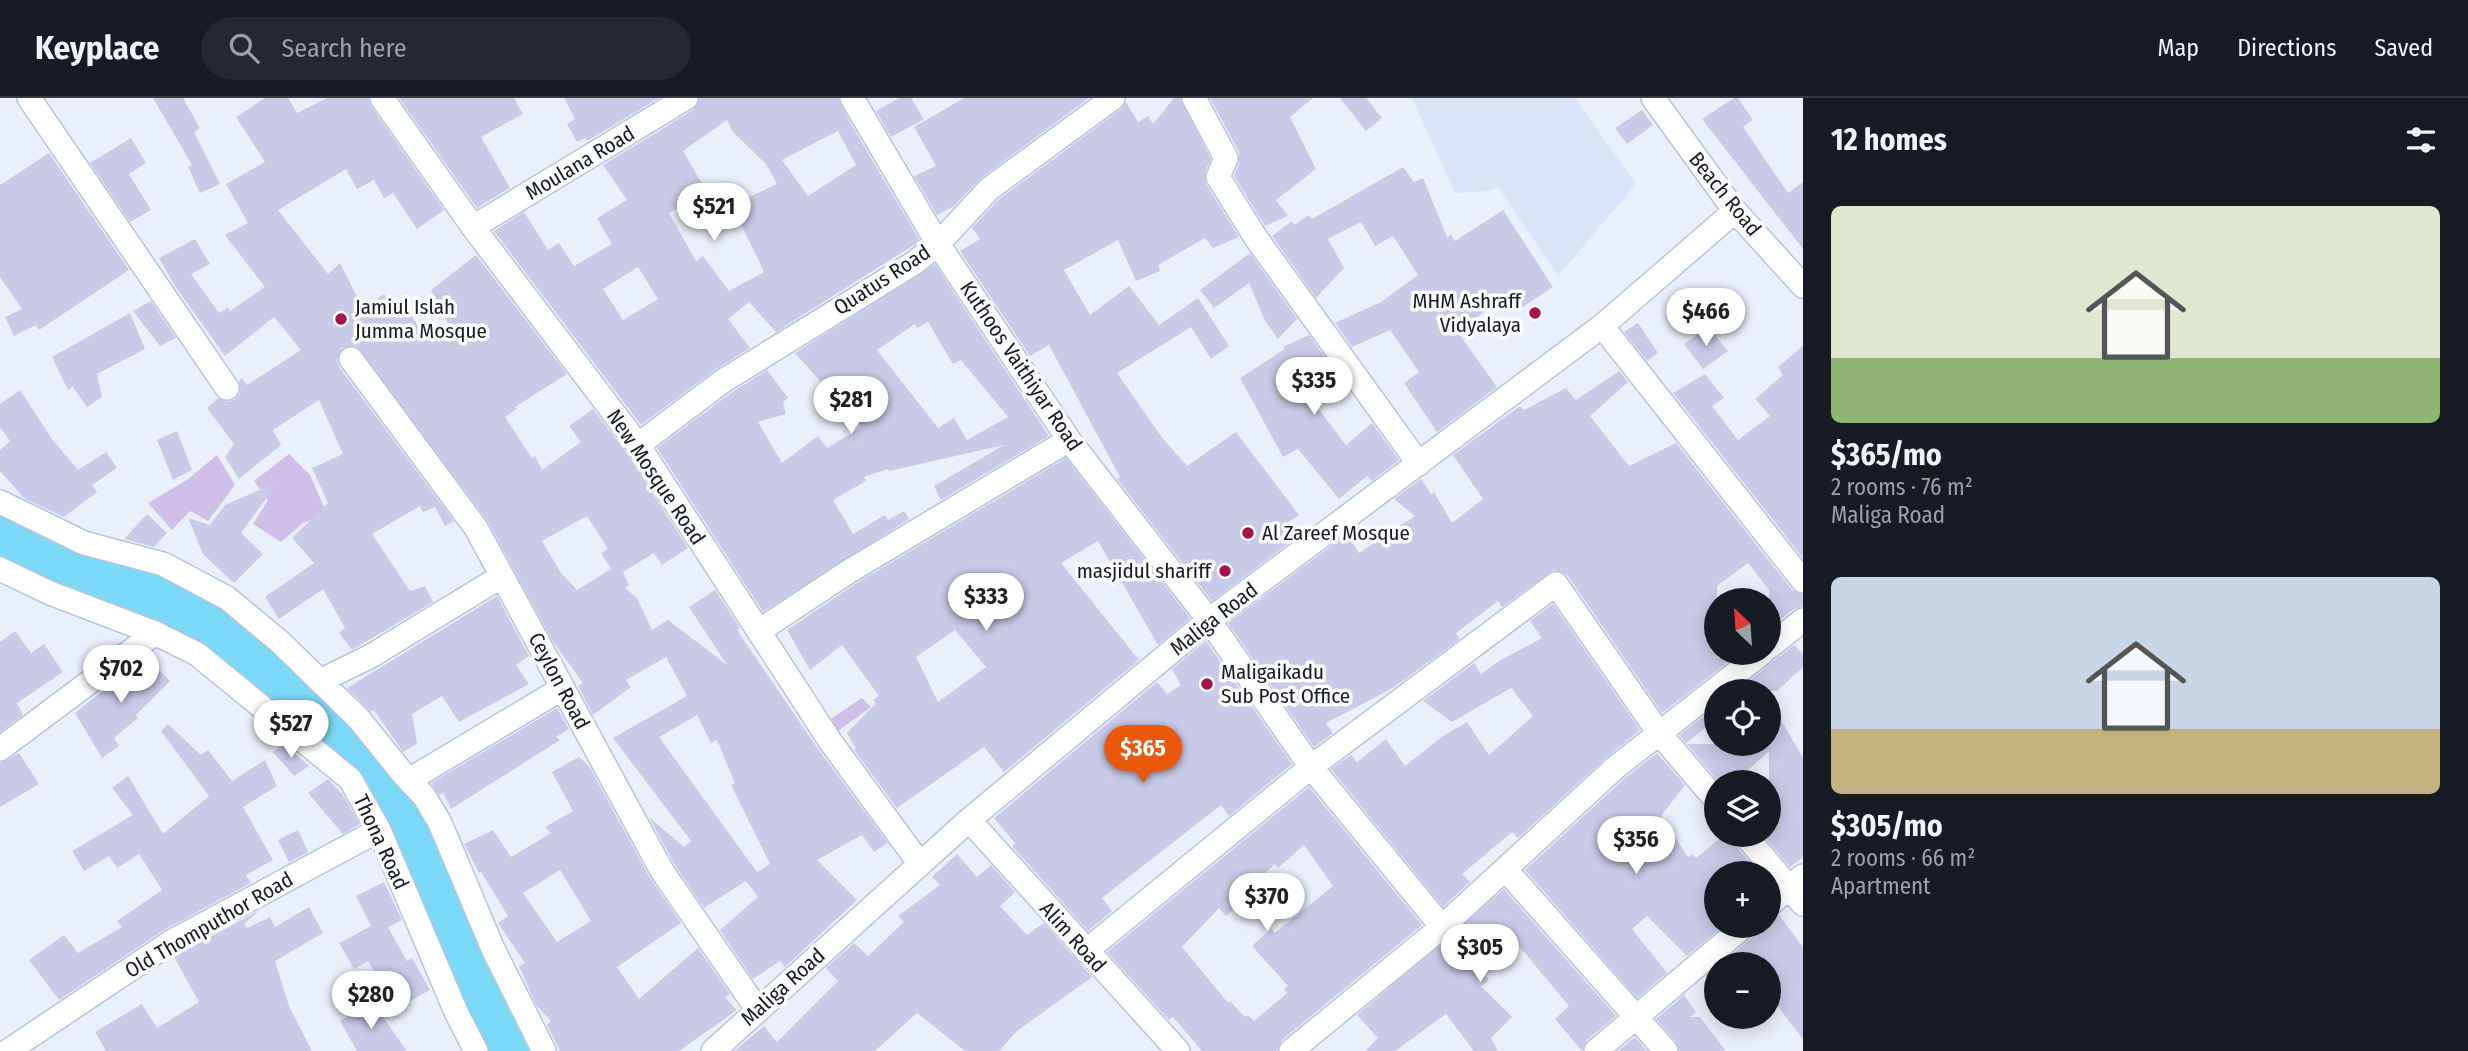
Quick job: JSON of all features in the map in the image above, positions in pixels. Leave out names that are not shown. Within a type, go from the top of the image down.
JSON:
[{"type":"street","points":[[29,98],[227,388]]},
{"type":"street","name":"New Mosque Road","points":[[382,98],[473,228],[638,445],[830,741],[920,864]]},
{"type":"street","name":"Moulana Road","points":[[473,228],[686,98]]},
{"type":"street","name":"Kuthoos Vaithiyar Road","points":[[852,98],[938,244],[1069,440],[1209,620],[1311,767],[1442,927]]},
{"type":"street","name":"Quatus Road","points":[[638,445],[723,381],[914,263],[938,244],[989,189],[1113,98]]},
{"type":"street","points":[[1194,98],[1226,158],[1218,177],[1256,237],[1419,464]]},
{"type":"street","name":"Beach Road","points":[[1653,98],[1735,211],[1803,286]]},
{"type":"street","name":"Maliga Road","points":[[713,1051],[969,820],[1209,620],[1602,326],[1735,211]]},
{"type":"street","points":[[1602,326],[1803,581]]},
{"type":"street","name":"Ceylon Road","points":[[351,359],[476,528],[662,871],[757,1009]]},
{"type":"street","points":[[759,631],[848,572],[1069,440]]},
{"type":"street","points":[[0,502],[83,543],[163,564],[227,598],[280,642],[359,719],[424,796],[440,823],[499,961],[544,1051]]},
{"type":"street","name":"Thona Road","points":[[0,569],[51,593],[155,633],[197,654],[347,776],[379,830],[456,1012],[476,1051]]},
{"type":"street","points":[[320,681],[371,656],[502,576]]},
{"type":"street","points":[[1086,951],[1311,767],[1556,584],[1659,733],[1704,786]]},
{"type":"street","points":[[1782,637],[1803,620]]},
{"type":"street","points":[[0,749],[155,633]]},
{"type":"street","points":[[1291,1051],[1442,927],[1616,766],[1747,665]]},
{"type":"street","points":[[409,780],[563,688]]},
{"type":"street","name":"Alim Road","points":[[969,820],[1178,1051]]},
{"type":"street","name":"Old Thomputhor Road","points":[[8,1051],[171,942],[379,830]]},
{"type":"street","points":[[1757,847],[1798,889],[1781,898]]},
{"type":"street","points":[[1505,869],[1666,1051]]},
{"type":"street","points":[[1596,1051],[1730,938]]},
{"type":"shaded area","points":[[1412,98],[1575,98],[1636,184],[1558,276],[1498,187],[1488,191],[1455,193]]},
{"type":"shaded area","points":[[289,454],[310,475],[327,514],[303,523],[281,542],[253,524],[268,500],[254,481]]},
{"type":"shaded area","points":[[217,455],[235,485],[208,521],[190,511],[172,530],[148,503],[187,480]]},
{"type":"shaded area","points":[[862,698],[871,707],[838,731],[829,720]]},
{"type":"water","points":[[0,502],[226,601],[404,775],[544,1051],[476,1051],[347,776],[194,653],[0,569]]},
{"type":"building","points":[[153,98],[183,98],[200,128],[194,132],[220,184],[200,193],[188,167],[192,165]]},
{"type":"building","points":[[265,98],[288,98],[297,113],[327,98],[368,98],[444,210],[417,229],[393,193],[384,198],[374,180],[357,189],[346,169],[278,210],[328,274],[340,263],[363,309],[384,294],[394,308],[402,300],[426,339],[449,325],[431,290],[476,255],[567,374],[515,407],[517,409],[505,417],[532,458],[535,456],[542,470],[581,442],[569,426],[593,409],[627,453],[688,548],[662,565],[654,553],[623,572],[629,585],[625,588],[637,598],[652,630],[668,620],[727,665],[689,607],[715,590],[740,628],[737,630],[818,749],[888,843],[874,852],[862,835],[817,860],[857,900],[785,967],[780,961],[753,979],[720,930],[758,897],[746,881],[704,908],[674,864],[649,817],[684,847],[691,841],[613,738],[687,696],[666,657],[626,680],[631,687],[593,715],[578,686],[583,683],[552,640],[487,520],[356,346],[342,348],[337,360],[339,367],[454,521],[445,526],[435,507],[423,512],[420,506],[372,534],[410,591],[425,586],[433,602],[352,650],[339,633],[345,628],[323,589],[279,619],[265,597],[314,563],[292,538],[328,503],[312,468],[343,454],[319,400],[273,430],[281,445],[239,479],[225,457],[234,444],[207,408],[218,398],[227,402],[234,400],[240,393],[239,381],[242,378],[247,385],[301,350],[274,317],[225,356],[175,286],[159,258],[195,239],[210,264],[191,274],[219,313],[228,308],[230,311],[265,287],[225,235],[248,223],[226,184],[265,162],[236,117]],"holes":[[[587,516],[608,549],[601,553],[611,569],[577,590],[561,573],[542,541]],[[697,715],[711,743],[717,740],[735,783],[731,785],[770,864],[757,872],[659,737]]]},
{"type":"building","points":[[399,98],[514,98],[523,114],[481,137],[510,188],[477,208]]},
{"type":"building","points":[[564,98],[659,98],[587,141],[585,138],[577,142],[567,124],[575,119]]},
{"type":"building","points":[[700,98],[838,98],[920,241],[776,332],[749,302],[728,319],[750,348],[715,370],[641,425],[494,231],[524,212],[548,250],[559,243],[574,266],[612,244],[597,218],[627,200],[603,165],[693,110]],"holes":[[[727,120],[733,132],[766,164],[777,184],[732,205],[764,272],[729,291],[703,256],[696,261],[669,213],[707,192],[683,151]],[[851,124],[838,131],[856,165],[808,196],[782,160]],[[638,267],[658,299],[623,320],[603,289]]]},
{"type":"building","points":[[899,98],[911,98],[924,119],[891,137],[876,111]]},
{"type":"building","points":[[964,98],[1089,98],[981,178],[954,206],[937,215],[914,176],[936,166],[914,127]]},
{"type":"building","points":[[1174,98],[1180,98],[1211,159],[1205,172],[1206,184],[1239,237],[1213,248],[1205,238],[1158,265],[1160,271],[1136,281],[1118,240],[1064,270],[1090,315],[1129,286],[1159,325],[1198,298],[1229,346],[1211,359],[1191,327],[1117,373],[1163,439],[1187,466],[1236,432],[1299,515],[1287,523],[1297,537],[1212,601],[1117,479],[1120,477],[1049,345],[1030,356],[960,251],[980,239],[972,228],[998,200],[1121,109],[1126,102],[1138,122],[1148,116],[1153,124]]},
{"type":"building","points":[[1210,98],[1313,98],[1290,117],[1316,169],[1276,200],[1288,216],[1265,226],[1234,176],[1239,163],[1239,152]]},
{"type":"building","points":[[1340,98],[1366,98],[1382,118],[1366,131]]},
{"type":"building","points":[[1738,98],[1753,120],[1743,127],[1788,193],[1803,182],[1803,249],[1702,119]]},
{"type":"building","points":[[1642,110],[1653,125],[1627,144],[1615,128]]},
{"type":"building","points":[[131,138],[146,163],[129,174],[151,210],[130,222],[90,163]]},
{"type":"building","points":[[49,153],[129,270],[39,330],[36,325],[14,336],[5,317],[22,309],[0,277],[0,185]]},
{"type":"building","points":[[1403,167],[1414,182],[1423,178],[1447,237],[1451,235],[1455,241],[1503,210],[1553,287],[1515,312],[1506,297],[1457,331],[1497,387],[1437,432],[1404,383],[1419,372],[1390,330],[1352,347],[1335,323],[1381,302],[1418,275],[1393,236],[1375,246],[1361,222],[1328,239],[1344,268],[1316,298],[1272,236],[1292,221],[1294,225],[1309,215],[1312,219]]},
{"type":"building","points":[[1250,253],[1297,319],[1278,339],[1265,321],[1249,283],[1214,308],[1200,290]]},
{"type":"building","points":[[935,264],[1049,436],[941,500],[934,486],[1004,445],[889,471],[888,469],[864,477],[866,481],[833,500],[853,534],[885,515],[888,520],[904,511],[909,519],[763,612],[657,448],[767,370],[788,398],[783,402],[786,414],[758,422],[782,463],[818,436],[827,448],[862,427],[849,413],[881,388],[836,399],[795,353]],"holes":[[[928,322],[953,364],[961,360],[1008,417],[967,440],[954,418],[938,428],[877,350],[915,324],[917,328]]]},
{"type":"building","points":[[1697,293],[1707,309],[1689,323],[1676,309]]},
{"type":"building","points":[[151,301],[176,338],[160,346],[133,311]]},
{"type":"building","points":[[130,313],[145,349],[97,374],[102,397],[87,407],[73,387],[68,390],[52,357]]},
{"type":"building","points":[[1638,323],[1658,353],[1647,361],[1624,332]]},
{"type":"building","points":[[1708,327],[1728,351],[1703,369],[1684,344]]},
{"type":"building","points":[[1309,335],[1347,388],[1317,407],[1346,445],[1372,423],[1399,460],[1372,481],[1367,476],[1339,499],[1298,449],[1283,457],[1240,378],[1285,349],[1283,347]]},
{"type":"building","points":[[1803,346],[1803,558],[1673,393],[1705,374],[1724,398],[1712,406],[1738,440],[1770,416],[1755,399],[1783,375],[1778,367]]},
{"type":"building","points":[[1619,371],[1628,382],[1590,416],[1629,466],[1676,443],[1792,590],[1803,595],[1803,606],[1782,619],[1782,588],[1767,588],[1748,563],[1717,588],[1704,588],[1704,665],[1724,665],[1662,713],[1568,576],[1554,570],[1502,607],[1498,601],[1456,633],[1460,639],[1393,688],[1326,723],[1333,733],[1314,747],[1228,623],[1347,534],[1359,553],[1415,516],[1394,499],[1421,479],[1431,494],[1434,492],[1452,523],[1483,499],[1453,455],[1520,406],[1524,410],[1566,388],[1576,400]]},
{"type":"building","points":[[20,390],[52,439],[78,470],[106,452],[117,468],[92,485],[97,492],[64,517],[25,499],[0,471],[0,450],[10,441],[0,427],[0,404]]},
{"type":"building","points":[[177,431],[192,470],[173,480],[157,440]]},
{"type":"building","points":[[1066,458],[1190,618],[1158,645],[1098,541],[1061,563],[1139,660],[1004,772],[984,747],[897,808],[854,750],[856,749],[847,733],[876,703],[873,700],[879,696],[842,645],[810,670],[787,630],[855,584]],"holes":[[[955,630],[986,667],[938,702],[916,657]]]},
{"type":"building","points":[[278,482],[241,533],[263,554],[234,583],[203,554],[188,518],[210,525],[225,505]]},
{"type":"building","points":[[147,514],[167,533],[154,547],[124,539]]},
{"type":"building","points":[[497,596],[529,656],[516,665],[529,684],[459,722],[442,696],[412,714],[417,744],[403,752],[374,710],[371,712],[347,688]]},
{"type":"building","points":[[1553,604],[1640,730],[1518,838],[1512,832],[1462,874],[1470,882],[1443,907],[1331,769],[1351,755],[1357,762],[1386,739],[1405,766],[1443,736],[1467,722],[1489,755],[1533,716],[1511,688],[1452,722],[1423,701],[1474,663],[1481,674],[1542,638],[1530,621]]},
{"type":"building","points":[[15,631],[31,653],[44,644],[63,672],[17,703],[23,715],[0,732],[0,642]]},
{"type":"building","points":[[1206,641],[1292,764],[1229,816],[1221,805],[1102,898],[1112,911],[1088,931],[1012,846],[1015,843],[994,818],[1157,682],[1167,694],[1181,685],[1172,669]]},
{"type":"building","points":[[1794,645],[1803,654],[1803,667],[1781,687],[1781,679],[1751,679],[1769,665],[1782,665],[1782,655]]},
{"type":"building","points":[[146,657],[170,681],[136,715],[138,718],[114,738],[119,746],[102,758],[75,713]]},
{"type":"building","points":[[557,708],[569,729],[556,737],[560,740],[451,809],[443,793],[439,795],[431,783]]},
{"type":"building","points":[[1704,716],[1704,729],[1686,743],[1679,735]]},
{"type":"building","points":[[1781,720],[1803,758],[1803,857],[1790,867],[1773,847],[1781,847],[1781,770],[1769,770],[1769,756],[1781,756]]},
{"type":"building","points":[[168,724],[201,755],[208,750],[232,781],[265,760],[277,786],[243,807],[273,860],[246,875],[251,883],[164,930],[59,1000],[29,960],[64,935],[78,953],[122,927],[117,921],[162,890],[139,854],[117,868],[109,856],[84,871],[72,851],[133,815],[112,788],[128,776],[163,834],[209,796],[161,731]]},
{"type":"building","points":[[285,744],[309,766],[294,776],[273,752]]},
{"type":"building","points":[[1687,744],[1704,744],[1704,756],[1764,756],[1748,770],[1709,770]]},
{"type":"building","points":[[19,753],[39,784],[0,807],[0,763]]},
{"type":"building","points":[[1657,753],[1685,785],[1661,816],[1688,857],[1692,854],[1696,858],[1709,847],[1737,847],[1749,861],[1704,861],[1704,938],[1709,938],[1687,956],[1647,916],[1632,929],[1667,973],[1637,998],[1525,870],[1625,778]]},
{"type":"building","points":[[579,757],[589,766],[650,878],[681,923],[617,967],[639,999],[698,948],[730,994],[725,997],[737,1010],[679,1051],[560,1051],[547,1025],[551,1021],[536,1005],[519,966],[525,963],[498,923],[508,916],[481,872],[479,873],[464,844],[493,830],[511,857],[551,833],[545,827],[573,811],[552,772]],"holes":[[[560,870],[591,921],[557,942],[523,893]]]},
{"type":"building","points":[[328,779],[343,795],[360,824],[343,834],[308,793]]},
{"type":"building","points":[[1309,787],[1422,925],[1282,1040],[1277,1051],[1202,1051],[1173,1017],[1169,1020],[1107,952]],"holes":[[[1304,845],[1333,886],[1275,933],[1271,929],[1252,946],[1288,986],[1284,989],[1287,993],[1254,1021],[1248,1015],[1245,1017],[1230,1001],[1228,1003],[1182,947],[1219,908],[1226,916],[1241,903],[1237,898],[1275,864],[1278,868]]]},
{"type":"building","points":[[298,830],[308,852],[289,862],[278,840]]},
{"type":"building","points":[[957,854],[977,877],[991,865],[1015,892],[1000,906],[1027,935],[1044,923],[1092,977],[1017,1031],[999,1051],[965,1051],[917,1013],[875,1051],[734,1051],[764,1026],[777,1042],[838,981],[826,968],[854,943],[868,956],[904,922],[898,916],[940,885],[932,877]]},
{"type":"building","points":[[384,882],[402,920],[388,927],[407,961],[412,958],[430,990],[395,1009],[368,961],[354,969],[339,943],[371,926],[356,896]]},
{"type":"building","points":[[1504,889],[1616,1016],[1587,1040],[1582,1051],[1555,1019],[1569,1006],[1519,946],[1484,975],[1489,980],[1481,986],[1512,1017],[1491,1038],[1498,1051],[1474,1051],[1446,1014],[1395,1051],[1365,1051],[1378,1038],[1357,1015]]},
{"type":"building","points":[[309,907],[323,933],[275,961],[289,1006],[312,1051],[106,1051],[95,1032],[142,1004],[157,1028],[199,1002],[174,957],[260,910],[244,924],[247,928],[270,917],[275,927]]},
{"type":"building","points":[[1781,918],[1803,947],[1803,1039],[1781,1011],[1781,952],[1735,952],[1752,938],[1781,938]]},
{"type":"building","points":[[1684,995],[1696,1012],[1690,1017],[1700,1017],[1704,1022],[1704,1029],[1709,1029],[1726,1051],[1680,1051],[1676,1042],[1656,1019]]},
{"type":"building","points":[[372,1002],[407,1051],[357,1051],[340,1021]]},
{"type":"building","points":[[1635,1037],[1647,1051],[1618,1051]]},
{"type":"place","name":"MHM Ashraff Vidyalaya","points":[[1535,313]]},
{"type":"place","name":"Jamiul Islah Jumma Mosque","points":[[341,319]]},
{"type":"place","name":"Al Zareef Mosque","points":[[1248,533]]},
{"type":"place","name":"masjidul shariff","points":[[1225,571]]},
{"type":"place","name":"Maligaikadu Sub Post Office","points":[[1207,684]]}]
